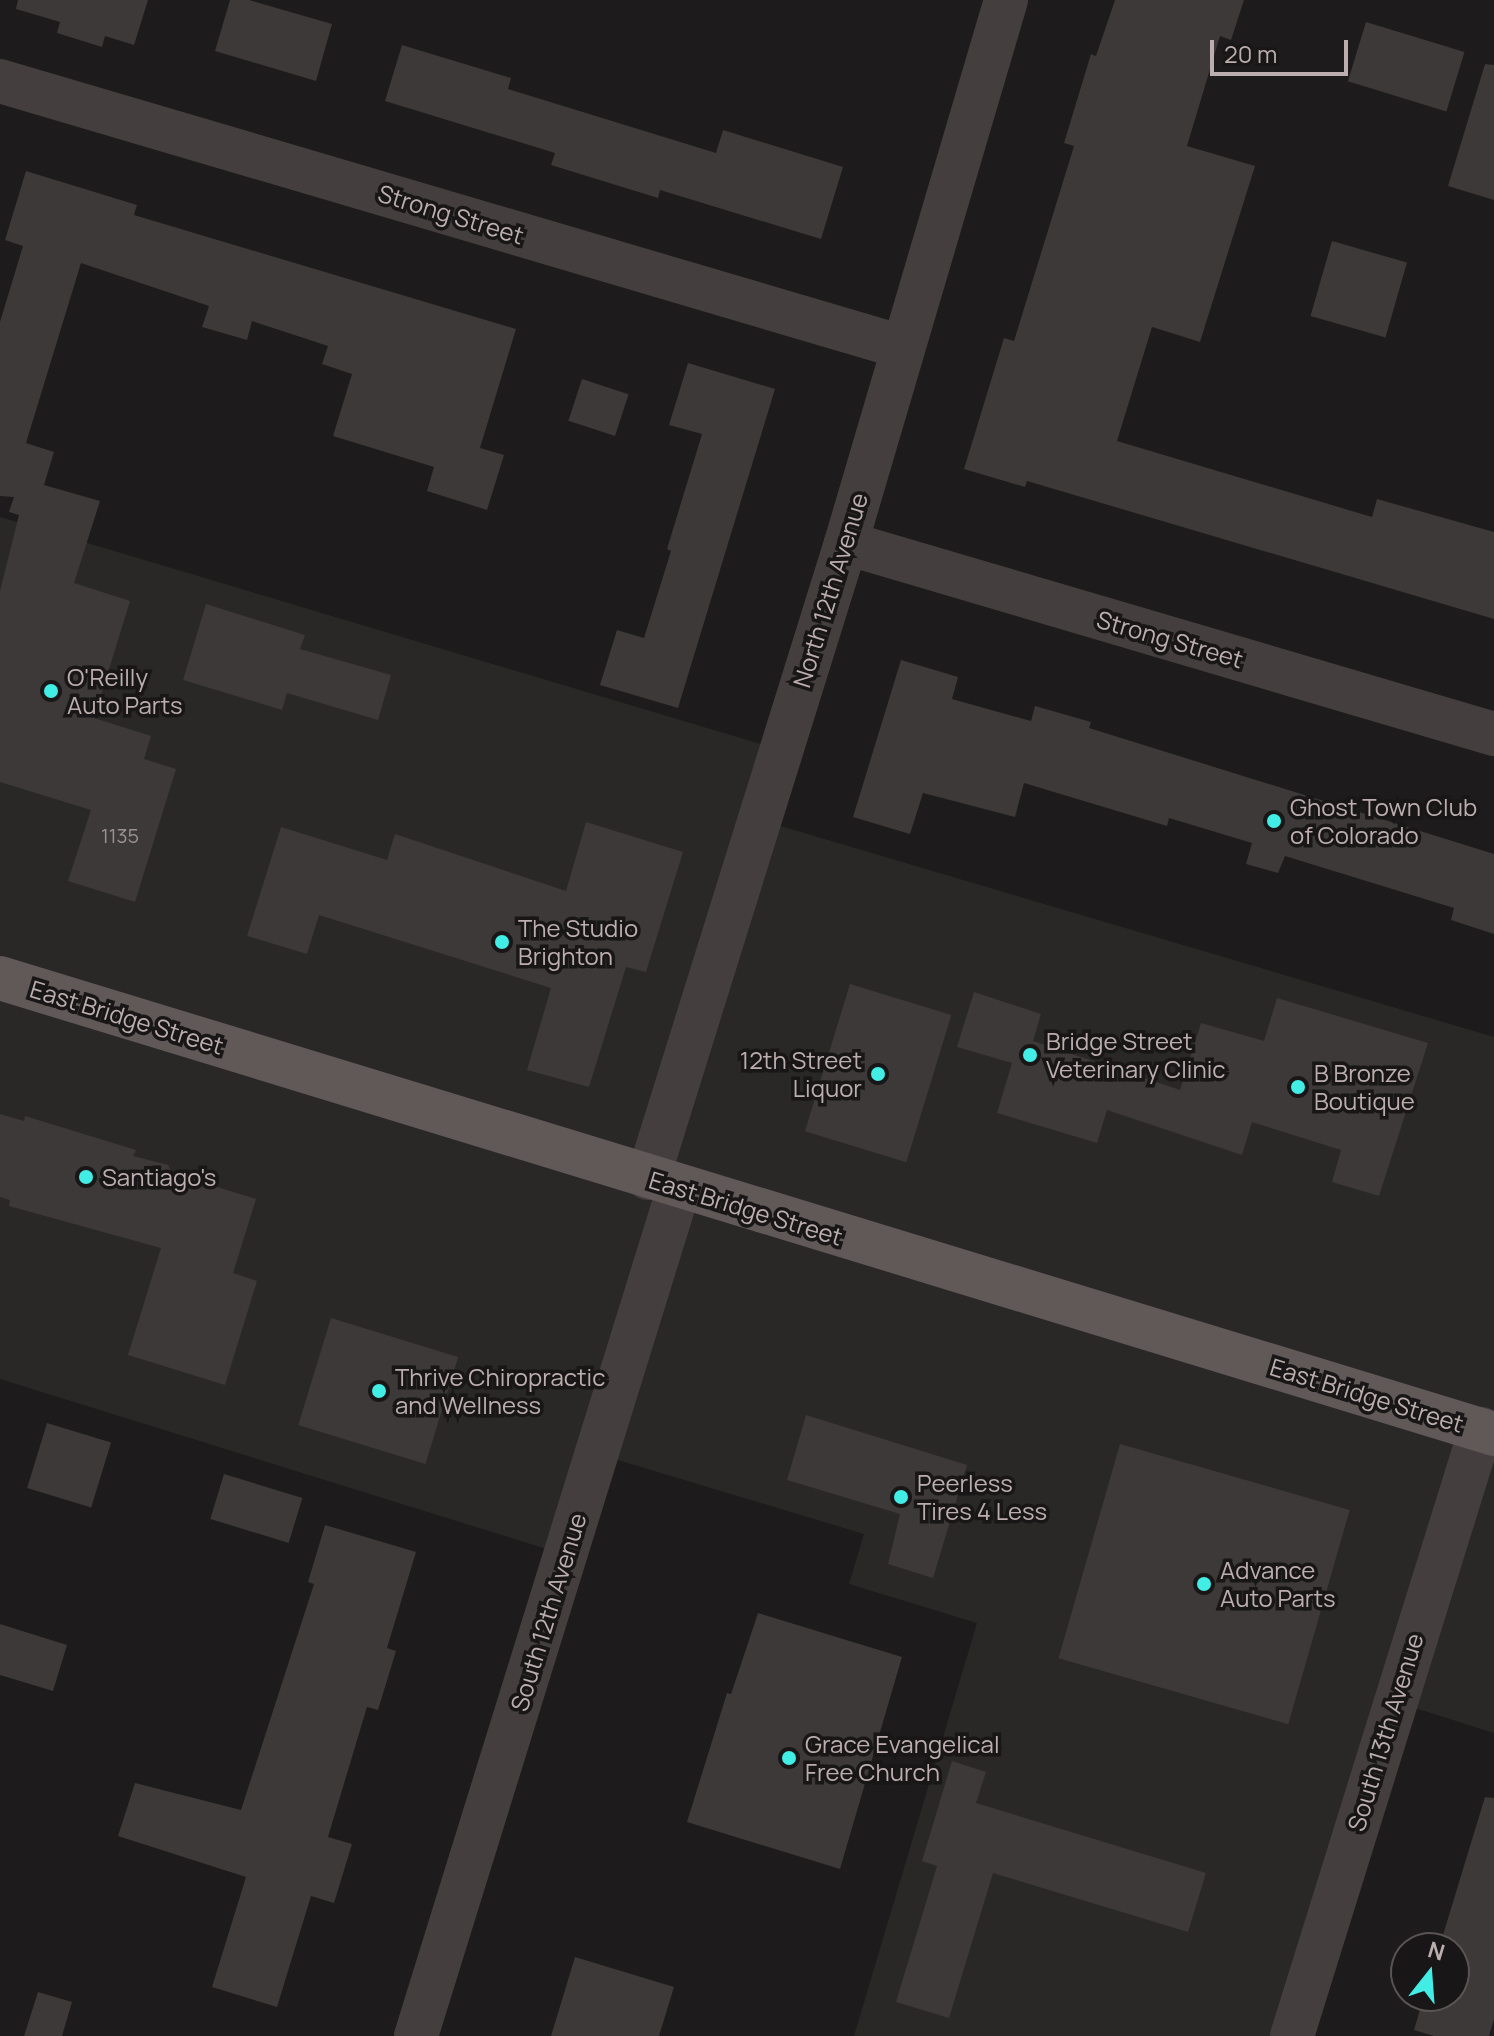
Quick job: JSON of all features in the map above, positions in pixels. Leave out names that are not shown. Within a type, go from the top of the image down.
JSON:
[{"type":"main road","name":"East Bridge Street","points":[[0,978],[663,1183],[1487,1432]]},
{"type":"street","name":"North 12th Avenue","points":[[663,1183],[902,347],[1006,0]]},
{"type":"street","name":"Strong Street","points":[[0,81],[902,347]]},
{"type":"street","name":"Strong Street","points":[[846,543],[1494,734]]},
{"type":"street","name":"South 12th Avenue","points":[[416,2036],[663,1183]]},
{"type":"street","name":"South 13th Avenue","points":[[1292,2036],[1487,1432]]},
{"type":"shaded area","points":[[0,517],[781,750],[760,820],[1494,1037],[1494,1733],[1396,1702],[1292,2036],[854,2036],[977,1623],[849,1584],[864,1534],[598,1454],[566,1555],[0,1379]]},
{"type":"building","points":[[18,0],[148,0],[134,45],[105,36],[102,47],[57,33],[60,22],[16,9]]},
{"type":"building","points":[[230,0],[249,0],[332,24],[316,81],[215,51]]},
{"type":"building","points":[[1115,0],[1244,0],[1231,40],[1220,36],[1187,146],[1255,166],[1200,342],[1152,327],[1117,441],[1372,517],[1377,499],[1494,532],[1494,619],[1027,481],[1025,487],[964,469],[1004,338],[1014,341],[1074,146],[1064,143],[1091,54],[1096,56]]},
{"type":"building","points":[[1366,22],[1464,52],[1446,111],[1348,81]]},
{"type":"building","points":[[402,45],[511,78],[508,89],[716,153],[723,130],[843,167],[821,239],[660,190],[658,198],[551,165],[555,153],[385,101]]},
{"type":"building","points":[[1485,64],[1494,65],[1494,200],[1448,186]]},
{"type":"building","points":[[26,171],[137,205],[134,215],[516,329],[480,448],[504,455],[487,510],[427,491],[434,467],[333,436],[352,374],[322,364],[328,346],[252,321],[247,340],[202,327],[209,306],[81,263],[26,443],[54,452],[44,485],[100,501],[74,583],[130,601],[94,718],[151,736],[144,759],[176,769],[135,902],[68,881],[91,810],[0,782],[0,591],[19,515],[9,512],[14,497],[0,496],[0,322],[23,246],[5,240]]},
{"type":"building","points":[[1332,241],[1407,262],[1385,337],[1311,316]]},
{"type":"building","points":[[688,363],[775,389],[678,708],[600,685],[617,630],[644,638],[671,551],[667,549],[702,434],[669,425]]},
{"type":"building","points":[[582,379],[629,394],[615,436],[568,421]]},
{"type":"building","points":[[206,604],[305,635],[300,649],[391,675],[378,720],[287,693],[282,710],[183,680]]},
{"type":"building","points":[[901,660],[958,677],[952,699],[1031,721],[1035,706],[1091,722],[1089,728],[1494,854],[1494,934],[1451,920],[1454,908],[1285,856],[1278,873],[1246,864],[1252,843],[1169,818],[1167,826],[1024,783],[1015,817],[923,793],[910,834],[853,817]]},
{"type":"building","points":[[586,822],[683,852],[646,972],[626,967],[589,1087],[527,1070],[551,988],[319,915],[307,954],[247,936],[281,827],[387,860],[395,834],[566,891]]},
{"type":"building","name":"12th Street Liquor","points":[[850,984],[951,1015],[906,1162],[805,1131]]},
{"type":"building","name":"B Bronze Boutique","points":[[974,992],[1041,1014],[1033,1041],[1180,1090],[1201,1023],[1264,1041],[1277,998],[1428,1043],[1379,1196],[1332,1182],[1341,1150],[1252,1122],[1242,1155],[1107,1110],[1097,1143],[997,1113],[1012,1063],[957,1047]]},
{"type":"building","points":[[0,1114],[24,1121],[25,1116],[136,1150],[133,1156],[168,1165],[172,1173],[256,1199],[233,1273],[257,1281],[225,1385],[128,1355],[161,1248],[9,1206],[10,1200],[0,1197]]},
{"type":"building","name":"Thrive Chiropractic and Wellness","points":[[331,1318],[458,1357],[425,1464],[298,1425]]},
{"type":"building","name":"Peerless Tires 4 Less","points":[[806,1415],[967,1465],[933,1578],[888,1564],[900,1514],[787,1480]]},
{"type":"building","points":[[47,1423],[111,1443],[91,1508],[27,1488]]},
{"type":"building","name":"Advance Auto Parts","points":[[1120,1444],[1350,1510],[1288,1724],[1059,1658]]},
{"type":"building","points":[[224,1474],[302,1498],[289,1543],[210,1519]]},
{"type":"building","points":[[325,1525],[416,1552],[387,1648],[396,1651],[378,1710],[367,1707],[328,1837],[352,1844],[334,1903],[311,1896],[277,2007],[212,1987],[246,1877],[118,1836],[135,1783],[241,1810],[314,1584],[308,1582]]},
{"type":"building","name":"Grace Evangelical Free Church","points":[[758,1613],[902,1657],[840,1869],[687,1822],[727,1693],[731,1694]]},
{"type":"building","points":[[0,1624],[67,1645],[53,1691],[0,1675]]},
{"type":"building","points":[[952,1761],[986,1772],[976,1803],[1206,1873],[1188,1932],[993,1873],[949,2018],[896,2002],[937,1866],[922,1861]]},
{"type":"building","points":[[1485,1797],[1494,1798],[1494,2019],[1489,2036],[1434,2036],[1414,2030],[1419,2012],[1470,2012],[1470,1932],[1444,1932]]},
{"type":"building","points":[[575,1957],[674,1987],[659,2036],[551,2036]]},
{"type":"building","points":[[38,1992],[72,2002],[62,2036],[24,2036]]},
{"type":"place","name":"O'Reilly Auto Parts","points":[[51,691]]},
{"type":"place","name":"Ghost Town Club of Colorado","points":[[1274,821]]},
{"type":"place","name":"The Studio Brighton","points":[[502,942]]},
{"type":"place","name":"Bridge Street Veterinary Clinic","points":[[1030,1055]]},
{"type":"place","name":"12th Street Liquor","points":[[878,1074]]},
{"type":"place","name":"B Bronze Boutique","points":[[1298,1087]]},
{"type":"place","name":"Santiago's","points":[[86,1177]]},
{"type":"place","name":"Thrive Chiropractic and Wellness","points":[[379,1391]]},
{"type":"place","name":"Peerless Tires 4 Less","points":[[901,1497]]},
{"type":"place","name":"Advance Auto Parts","points":[[1204,1584]]},
{"type":"place","name":"Grace Evangelical Free Church","points":[[789,1758]]}]
